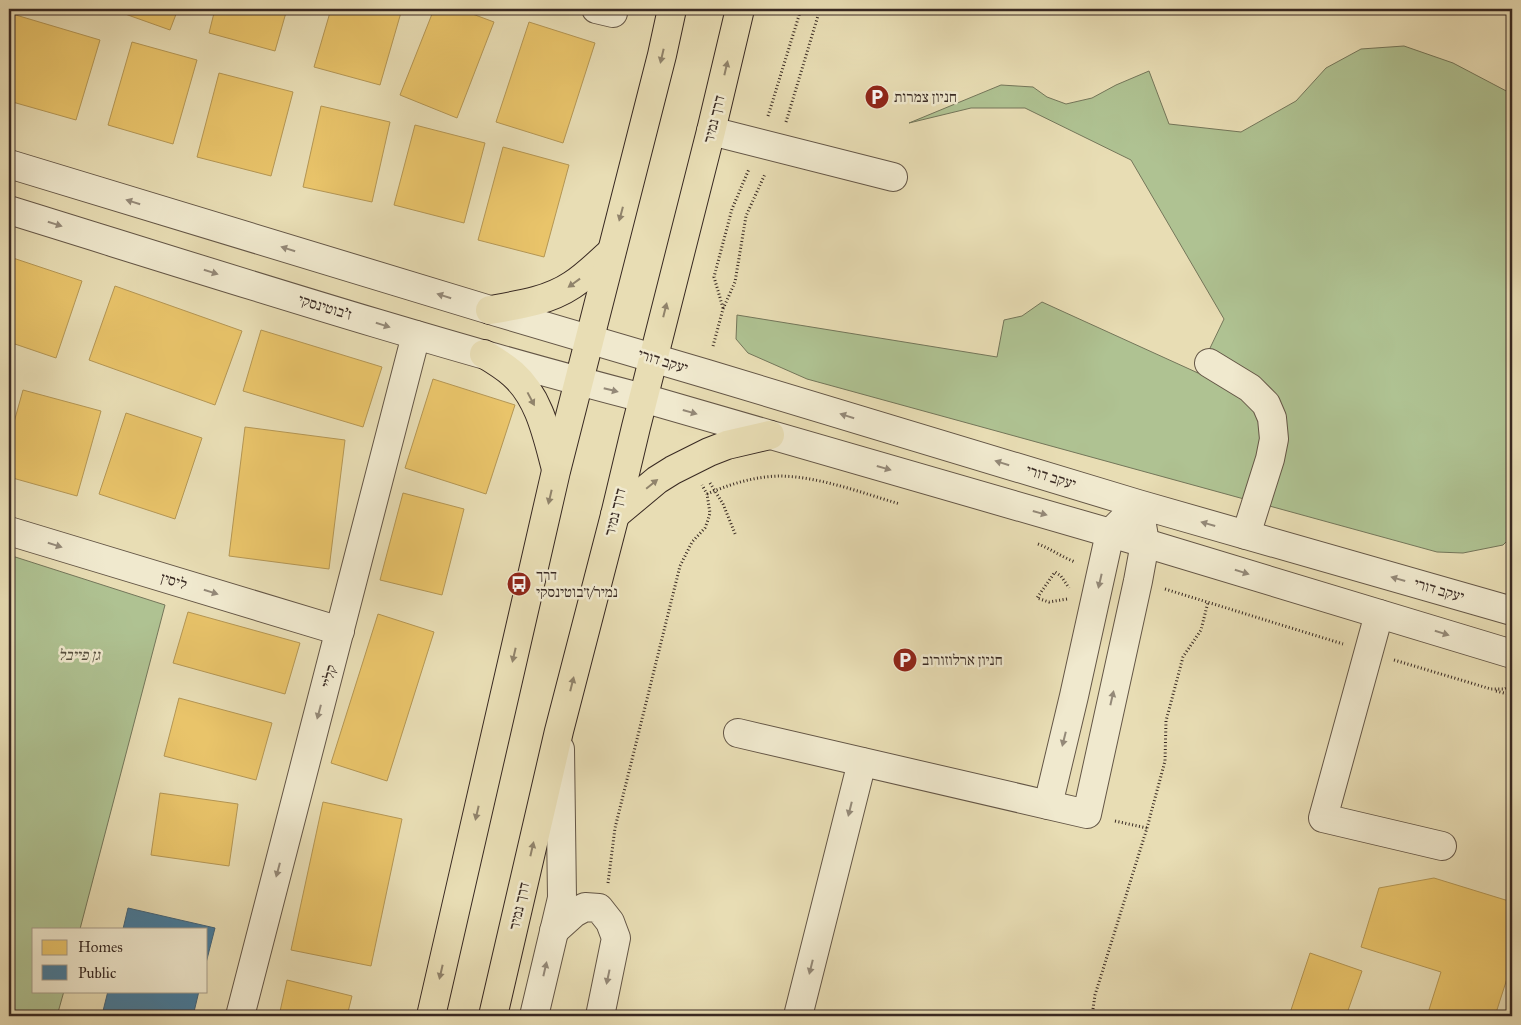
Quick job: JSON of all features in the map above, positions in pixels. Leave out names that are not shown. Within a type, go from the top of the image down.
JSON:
[{"type":"main road","points":[[431,1016],[556,471],[662,55],[672,9]]},
{"type":"main road","name":"דרך נמיר","points":[[493,1016],[560,731],[740,9]]},
{"type":"main road","points":[[490,310],[530,304],[559,293],[574,284],[611,252]]},
{"type":"main road","points":[[484,354],[514,375],[531,396],[545,430],[556,471]]},
{"type":"main road","points":[[615,515],[657,480],[696,459],[727,445],[770,435]]},
{"type":"street","points":[[711,131],[893,178]]},
{"type":"street","points":[[9,164],[590,339]]},
{"type":"street","name":"ז'בוטינסקי","points":[[9,210],[416,335],[643,398]]},
{"type":"street","name":"קליי","points":[[240,1016],[416,335]]},
{"type":"street","name":"יעקב דורי","points":[[590,339],[1138,504],[1512,612]]},
{"type":"street","points":[[1209,363],[1250,388],[1266,404],[1272,418],[1274,439],[1270,459],[1246,535]]},
{"type":"street","points":[[643,398],[1145,543],[1512,654]]},
{"type":"street","points":[[1048,805],[1110,533],[1138,504]]},
{"type":"street","points":[[738,733],[1087,814],[1145,543],[1138,504]]},
{"type":"street","name":"ליסין","points":[[9,531],[340,631]]},
{"type":"street","points":[[1379,614],[1323,818],[1442,846]]},
{"type":"street","points":[[534,1016],[562,898],[560,731]]},
{"type":"street","points":[[798,1016],[862,762]]},
{"type":"street","points":[[554,931],[574,913],[585,907],[599,908],[610,922],[616,938],[600,1016]]},
{"type":"path","points":[[715,340],[723,309]]},
{"type":"path","points":[[696,459],[722,504],[736,536]]},
{"type":"path","points":[[604,914],[615,828],[680,566],[692,542],[705,528],[710,513],[707,494]]},
{"type":"path","points":[[1069,589],[1061,576],[1055,572],[1037,598],[1049,602],[1070,599]]},
{"type":"path","points":[[1092,1016],[1095,995],[1166,761],[1166,721],[1183,657],[1201,630],[1208,602]]},
{"type":"path","points":[[1491,689],[1512,695]]},
{"type":"path","points":[[1087,814],[1147,828]]},
{"type":"green space","points":[[1404,46],[1453,63],[1512,94],[1512,536],[1503,545],[1463,553],[1437,552],[807,379],[748,353],[736,339],[737,315],[997,357],[1004,320],[1022,316],[1042,302],[1198,373],[1224,319],[1131,160],[1025,108],[971,108],[909,123],[1001,85],[1033,87],[1047,97],[1066,104],[1092,98],[1149,71],[1169,124],[1241,132],[1296,101],[1326,68],[1361,49]]},
{"type":"green space","name":"גן פייבל","points":[[9,555],[165,605],[80,928],[32,928],[32,992],[64,992],[57,1016],[9,1016]]},
{"type":"building: Homes","points":[[111,9],[178,9],[170,30]]},
{"type":"building: Homes","points":[[215,9],[287,9],[275,51],[209,33]]},
{"type":"building: Homes","points":[[331,9],[402,9],[380,85],[314,67]]},
{"type":"building: Homes","points":[[434,9],[459,9],[494,22],[457,118],[400,95]]},
{"type":"building: Homes","points":[[9,13],[100,40],[76,120],[9,101]]},
{"type":"building: Homes","points":[[529,22],[595,43],[563,143],[496,122]]},
{"type":"building: Homes","points":[[132,42],[197,60],[173,144],[108,125]]},
{"type":"building: Homes","points":[[219,73],[293,92],[271,176],[197,157]]},
{"type":"building: Homes","points":[[321,106],[390,122],[372,202],[303,187]]},
{"type":"building: Homes","points":[[415,125],[485,143],[464,223],[394,205]]},
{"type":"building: Homes","points":[[503,147],[569,165],[544,257],[478,240]]},
{"type":"building: Homes","points":[[10,257],[82,281],[56,358],[9,342]]},
{"type":"building: Homes","points":[[115,286],[242,331],[215,405],[89,360]]},
{"type":"building: Homes","points":[[261,330],[382,367],[363,427],[243,391]]},
{"type":"building: Homes","points":[[433,379],[515,405],[486,494],[405,468]]},
{"type":"building: Homes","points":[[23,390],[101,411],[77,496],[9,477],[9,440]]},
{"type":"building: Homes","points":[[126,413],[202,438],[175,519],[99,494]]},
{"type":"building: Homes","points":[[245,427],[345,440],[329,569],[229,556]]},
{"type":"building: Homes","points":[[403,493],[464,509],[442,595],[380,580]]},
{"type":"building: Homes","points":[[188,612],[300,643],[285,694],[173,663]]},
{"type":"building: Homes","points":[[378,614],[434,632],[387,781],[331,763]]},
{"type":"building: Homes","points":[[179,698],[272,723],[256,780],[164,756]]},
{"type":"building: Homes","points":[[160,793],[238,804],[229,866],[151,855]]},
{"type":"building: Homes","points":[[323,802],[402,819],[371,966],[291,950]]},
{"type":"building: Homes","points":[[1434,878],[1512,902],[1512,963],[1495,1016],[1427,1016],[1441,972],[1361,947],[1379,888]]},
{"type":"building: Homes","points":[[1310,953],[1362,971],[1346,1016],[1289,1016]]},
{"type":"building: Homes","points":[[287,980],[352,996],[347,1016],[279,1016]]},
{"type":"building: Public","points":[[128,908],[215,928],[208,955],[208,928],[123,928]]},
{"type":"building: Public","points":[[108,992],[199,992],[193,1016],[102,1015]]},
{"type":"place","name":"חניון צמרות","points":[[877,97]]},
{"type":"place","name":"דרך נמיר/ז׳בוטינסקי","points":[[519,584]]},
{"type":"place","name":"חניון ארלוזורוב","points":[[905,660]]}]
